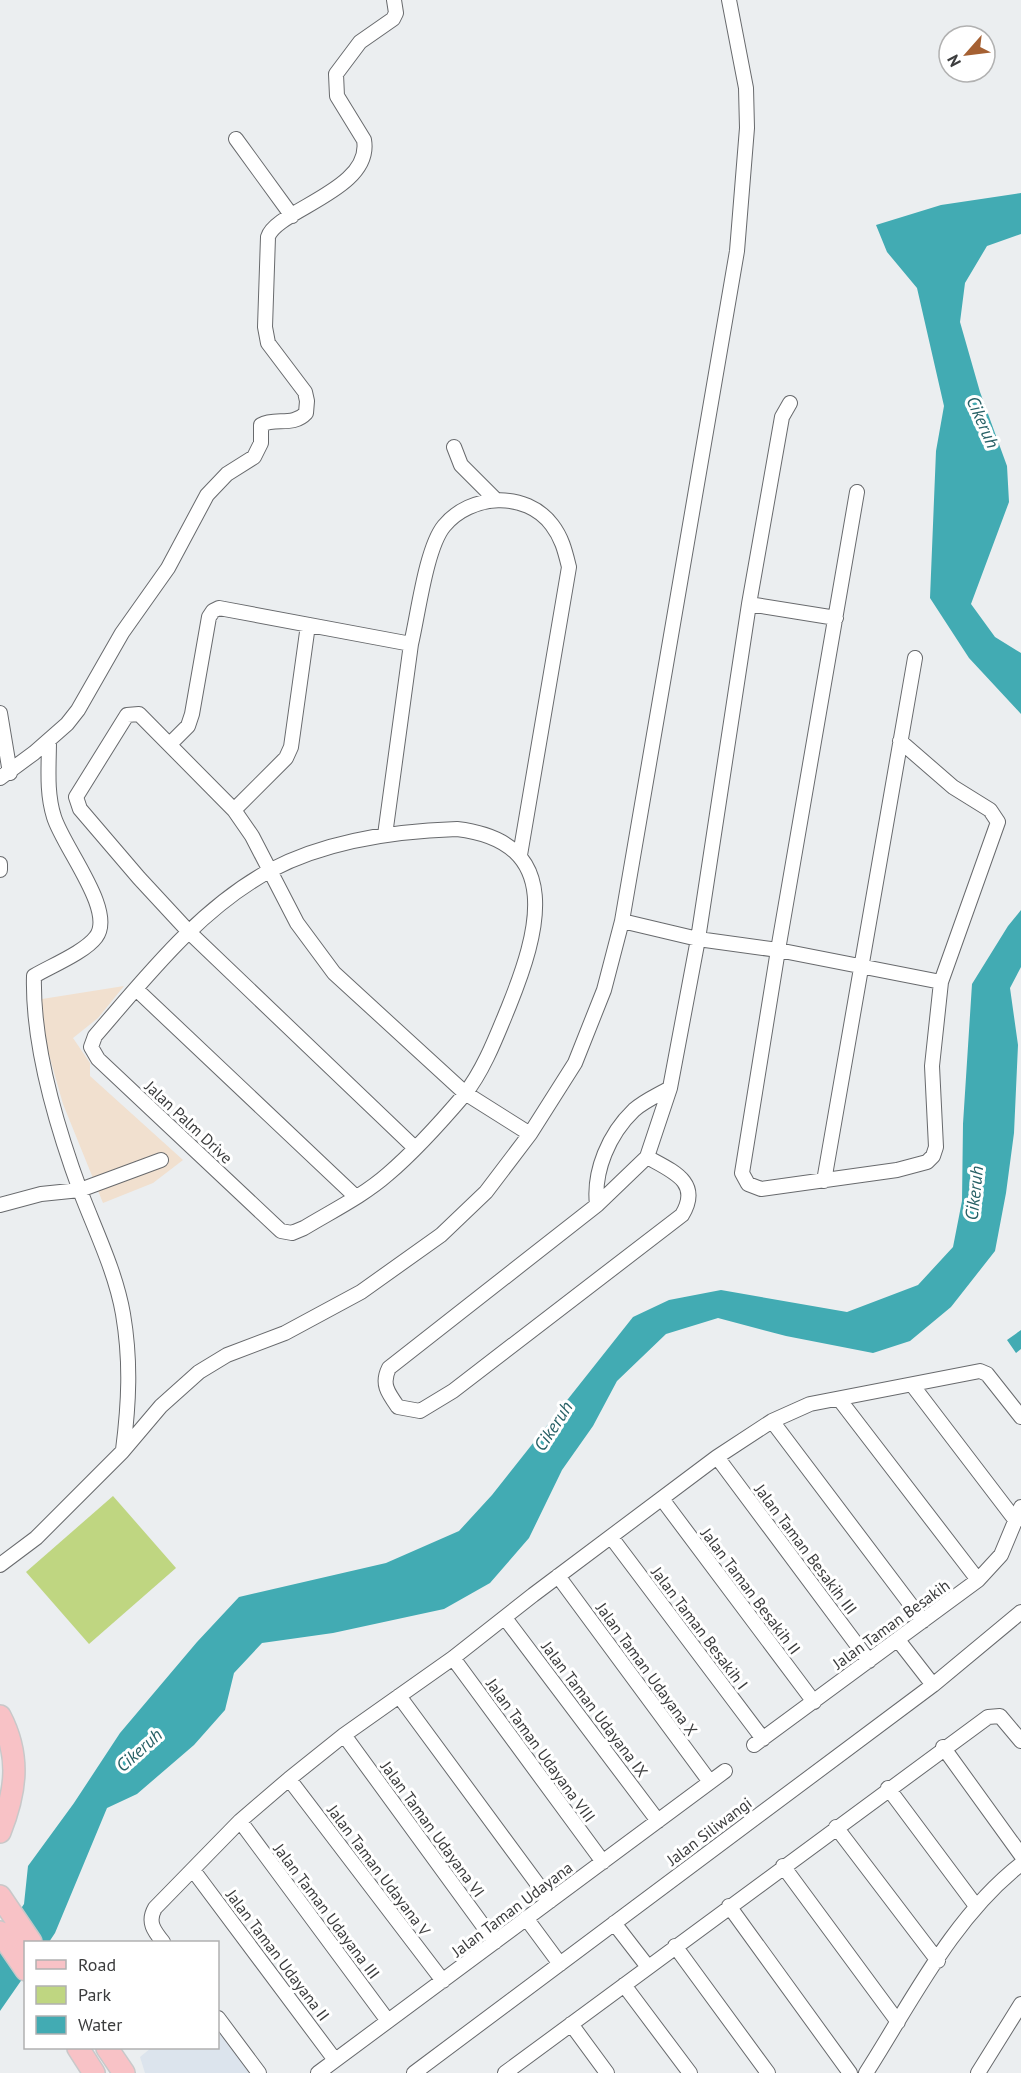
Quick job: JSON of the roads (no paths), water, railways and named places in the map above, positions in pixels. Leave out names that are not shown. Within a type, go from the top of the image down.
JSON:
[{"type":"main road","points":[[0,1716],[14,1756],[13,1795],[0,1832]]},
{"type":"main road","points":[[0,1896],[6,1923],[24,1965]]},
{"type":"main road","points":[[6,1923],[30,1941]]},
{"type":"main road","points":[[79,2049],[94,2073]]},
{"type":"main road","points":[[108,2049],[124,2073]]},
{"type":"street","points":[[5,776],[67,724],[89,695],[122,633],[168,568],[207,495],[227,474],[254,457],[261,443],[261,425],[273,421],[293,421],[306,413],[308,401],[305,393],[271,350],[265,327],[268,237],[275,226],[337,187],[363,160],[366,148],[364,140],[337,96],[336,74],[360,42],[393,19],[396,12],[394,0]]},
{"type":"street","points":[[0,1565],[36,1538],[122,1452],[161,1406],[213,1362],[315,1318],[361,1292],[433,1241],[486,1192],[530,1134],[575,1063],[604,990],[622,921],[737,251],[744,190],[746,88],[729,0]]},
{"type":"street","points":[[236,139],[270,182],[292,216]]},
{"type":"street","points":[[647,1157],[677,1174],[686,1184],[690,1194],[682,1215],[453,1391],[420,1411],[398,1407],[387,1390],[385,1376],[389,1368],[597,1205],[647,1157],[670,1088],[698,939],[749,604],[782,417],[790,403]]},
{"type":"street","points":[[454,447],[461,465],[495,499]]},
{"type":"street","points":[[857,492],[777,950],[742,1173],[748,1184],[761,1189],[897,1170],[927,1162],[933,1156],[936,1148],[932,1066],[941,982],[998,822],[990,810],[953,787],[900,741]]},
{"type":"street","points":[[385,835],[411,644],[434,544],[444,526],[459,513],[478,502],[495,499],[525,505],[551,523],[563,542],[569,567],[520,855]]},
{"type":"street","points":[[749,604],[836,618]]},
{"type":"street","points":[[171,743],[188,726],[209,617],[219,608],[411,644]]},
{"type":"street","points":[[234,810],[286,758],[291,747],[308,625]]},
{"type":"street","points":[[824,1182],[915,658]]},
{"type":"street","points":[[0,713],[5,776]]},
{"type":"street","points":[[415,1148],[189,932],[80,809],[76,797],[127,715],[140,714],[171,743],[234,810],[271,870],[297,923],[334,973],[465,1093],[530,1134]]},
{"type":"street","points":[[49,740],[49,792],[54,817],[62,839],[98,900],[102,920],[96,937],[34,976],[33,1011],[51,1095],[80,1190],[110,1267],[123,1311],[129,1355],[130,1399],[122,1452]]},
{"type":"street","name":"Jalan Palm Drive","points":[[411,830],[474,831],[508,845],[520,855],[536,902],[525,966],[500,1030],[465,1093],[415,1148],[388,1174],[356,1197],[304,1228],[292,1233],[281,1231],[98,1059],[91,1047],[95,1035],[136,989],[189,932],[228,899],[271,870],[328,849],[385,835],[411,830]]},
{"type":"street","points":[[0,864],[0,870]]},
{"type":"street","points":[[622,921],[698,939],[777,950],[941,982]]},
{"type":"street","points":[[136,989],[356,1197]]},
{"type":"street","points":[[597,1205],[596,1190],[602,1159],[624,1121],[648,1100],[670,1088]]},
{"type":"street","points":[[0,1205],[41,1194],[80,1190],[161,1160]]},
{"type":"street","points":[[162,1941],[151,1924],[151,1916],[240,1821],[289,1779],[344,1735],[453,1658],[717,1457],[772,1421],[810,1404],[913,1386],[980,1371],[987,1374],[1021,1417]]},
{"type":"street","points":[[913,1386],[1016,1521]]},
{"type":"street","points":[[839,1400],[978,1580]]},
{"type":"street","points":[[772,1421],[923,1621]]},
{"type":"street","name":"Jalan Taman Besakih III","points":[[717,1457],[869,1661]]},
{"type":"street","name":"Jalan Taman Besakih II","points":[[662,1499],[814,1702]]},
{"type":"street","name":"Jalan Taman Besakih","points":[[759,1742],[978,1580],[1000,1555],[1021,1507]]},
{"type":"street","name":"Jalan Taman Besakih I","points":[[611,1537],[759,1742]]},
{"type":"street","name":"Jalan Taman Udayana X","points":[[558,1576],[710,1782]]},
{"type":"street","name":"Jalan Siliwangi","points":[[414,2073],[933,1685],[1021,1612]]},
{"type":"street","name":"Jalan Taman Udayana IX","points":[[505,1618],[658,1821]]},
{"type":"street","points":[[898,1640],[933,1685]]},
{"type":"street","name":"Jalan Taman Udayana VIII","points":[[453,1658],[603,1862]]},
{"type":"street","points":[[399,1696],[550,1901]]},
{"type":"street","points":[[514,2070],[571,2024],[943,1748],[994,1715],[1000,1716],[1021,1741]]},
{"type":"street","name":"Jalan Taman Udayana VI","points":[[344,1735],[495,1942]]},
{"type":"street","points":[[943,1748],[1021,1856]]},
{"type":"street","name":"Jalan Taman Udayana","points":[[318,2073],[725,1771]]},
{"type":"street","name":"Jalan Taman Udayana V","points":[[289,1779],[443,1981]]},
{"type":"street","points":[[888,1788],[976,1906]]},
{"type":"street","name":"Jalan Taman Udayana III","points":[[240,1821],[388,2021]]},
{"type":"street","points":[[836,1827],[938,1961]]},
{"type":"street","points":[[866,2073],[976,1906],[1021,1864]]},
{"type":"street","points":[[783,1866],[898,2022]]},
{"type":"street","name":"Jalan Taman Udayana II","points":[[193,1869],[335,2060]]},
{"type":"street","points":[[729,1906],[850,2073]]},
{"type":"street","points":[[526,1918],[560,1964]]},
{"type":"street","points":[[614,1923],[648,1967]]},
{"type":"street","points":[[675,1946],[768,2073]]},
{"type":"street","points":[[624,1985],[690,2073]]},
{"type":"street","points":[[978,2073],[1021,2004]]},
{"type":"street","points":[[219,2019],[259,2073]]},
{"type":"street","points":[[571,2024],[607,2073]]},
{"type":"water","name":"Cikeruh","points":[[1021,193],[1021,234],[987,246],[965,283],[960,322],[980,392],[1007,466],[1009,502],[971,604],[995,637],[1021,653],[1021,714],[969,658],[930,598],[936,451],[944,406],[917,288],[887,252],[876,225],[941,205]]},
{"type":"water","name":"Cikeruh","points":[[1021,910],[1021,967],[1010,988],[1018,1045],[1014,1133],[1006,1193],[995,1251],[951,1307],[910,1341],[873,1353],[786,1336],[718,1318],[666,1334],[617,1381],[593,1426],[562,1470],[529,1538],[490,1583],[444,1609],[333,1633],[262,1643],[234,1673],[225,1710],[194,1745],[137,1794],[107,1808],[55,1933],[50,1941],[24,1941],[24,1976],[0,2011],[0,1940],[24,1904],[28,1866],[74,1803],[120,1733],[197,1642],[239,1597],[386,1563],[459,1531],[492,1495],[633,1317],[669,1300],[721,1290],[847,1312],[918,1285],[953,1247],[962,1201],[963,1124],[972,984],[1008,926]]},
{"type":"water","points":[[1021,1330],[1021,1349],[1016,1353],[1007,1340]]}]
